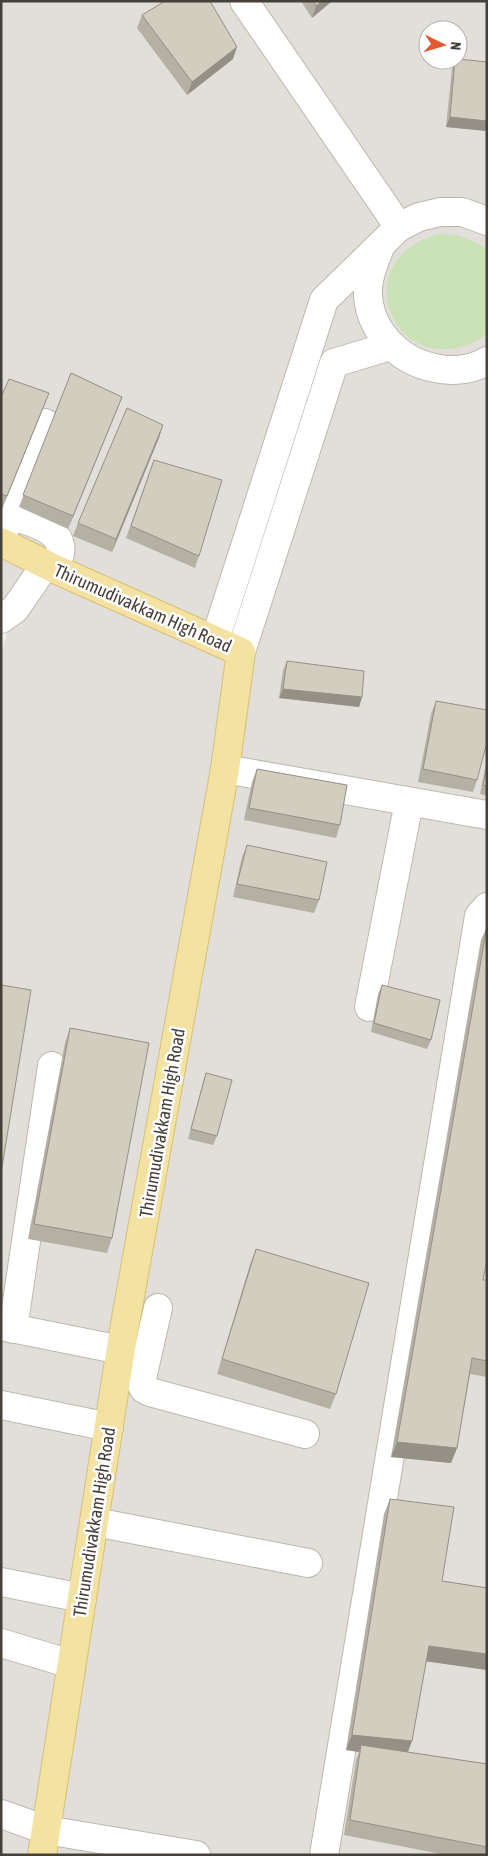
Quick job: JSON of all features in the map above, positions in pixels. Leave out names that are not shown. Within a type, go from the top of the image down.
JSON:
[{"type":"main road","name":"Thirumudivakkam High Road","points":[[44,1842],[122,1342],[225,769],[241,652],[51,566]]},
{"type":"street","points":[[244,1],[399,227]]},
{"type":"street","points":[[215,640],[324,300],[381,247],[399,227],[419,217],[440,212],[462,212],[487,221]]},
{"type":"street","points":[[381,247],[372,266],[368,294],[370,308],[377,328],[390,346],[406,358],[424,366],[443,370],[463,369],[485,363]]},
{"type":"street","points":[[241,652],[334,364],[390,346]]},
{"type":"street","points":[[1,619],[15,609],[51,566],[60,552],[60,545],[50,531],[4,532],[45,423]]},
{"type":"street","points":[[225,769],[487,815]]},
{"type":"street","points":[[369,1007],[409,802]]},
{"type":"street","points":[[324,1855],[479,916],[487,907]]},
{"type":"street","points":[[52,1066],[7,1328],[122,1342],[150,1340]]},
{"type":"street","points":[[158,1308],[141,1383],[144,1389],[305,1434]]},
{"type":"street","points":[[1,1405],[109,1427]]},
{"type":"street","points":[[95,1522],[308,1563]]},
{"type":"street","points":[[1,1582],[82,1598]]},
{"type":"street","points":[[1,1643],[71,1664]]},
{"type":"street","points":[[1,1814],[44,1842],[196,1855]]},
{"type":"shaded area","points":[[1,1],[487,1],[487,1855],[1,1855],[1,654],[8,629],[1,626]]},
{"type":"green space","points":[[439,234],[452,235],[476,242],[487,250],[487,333],[475,342],[467,345],[434,349],[413,341],[398,326],[389,306],[387,285],[394,264],[411,246]]},
{"type":"building","points":[[165,1],[210,1],[237,47],[192,82],[142,15]]},
{"type":"building","points":[[314,1],[322,1],[316,6]]},
{"type":"building","points":[[468,60],[487,62],[487,121],[450,117],[454,70],[468,70]]},
{"type":"building","points":[[71,373],[122,397],[73,516],[23,495]]},
{"type":"building","points":[[9,379],[49,393],[7,496],[1,494],[1,397]]},
{"type":"building","points":[[127,408],[163,425],[116,539],[78,523]]},
{"type":"building","points":[[154,460],[222,480],[199,556],[131,526]]},
{"type":"building","points":[[287,661],[364,671],[362,697],[283,689]]},
{"type":"building","points":[[436,701],[487,710],[487,742],[477,780],[423,769]]},
{"type":"building","points":[[487,766],[487,786],[483,785]]},
{"type":"building","points":[[257,769],[347,785],[340,825],[249,808]]},
{"type":"building","points":[[247,845],[327,862],[319,900],[237,884]]},
{"type":"building","points":[[487,926],[487,1260],[483,1280],[487,1280],[487,1361],[472,1358],[457,1448],[397,1442]]},
{"type":"building","points":[[1,985],[31,990],[1,1173]]},
{"type":"building","points":[[382,985],[440,1000],[431,1040],[374,1023]]},
{"type":"building","points":[[70,1028],[149,1043],[112,1238],[34,1224]]},
{"type":"building","points":[[206,1073],[232,1080],[217,1136],[191,1129]]},
{"type":"building","points":[[256,1249],[369,1283],[336,1394],[222,1359]]},
{"type":"building","points":[[390,1499],[454,1507],[442,1581],[487,1588],[487,1654],[429,1646],[412,1741],[352,1735]]},
{"type":"building","points":[[361,1745],[487,1764],[487,1847],[350,1820]]}]
